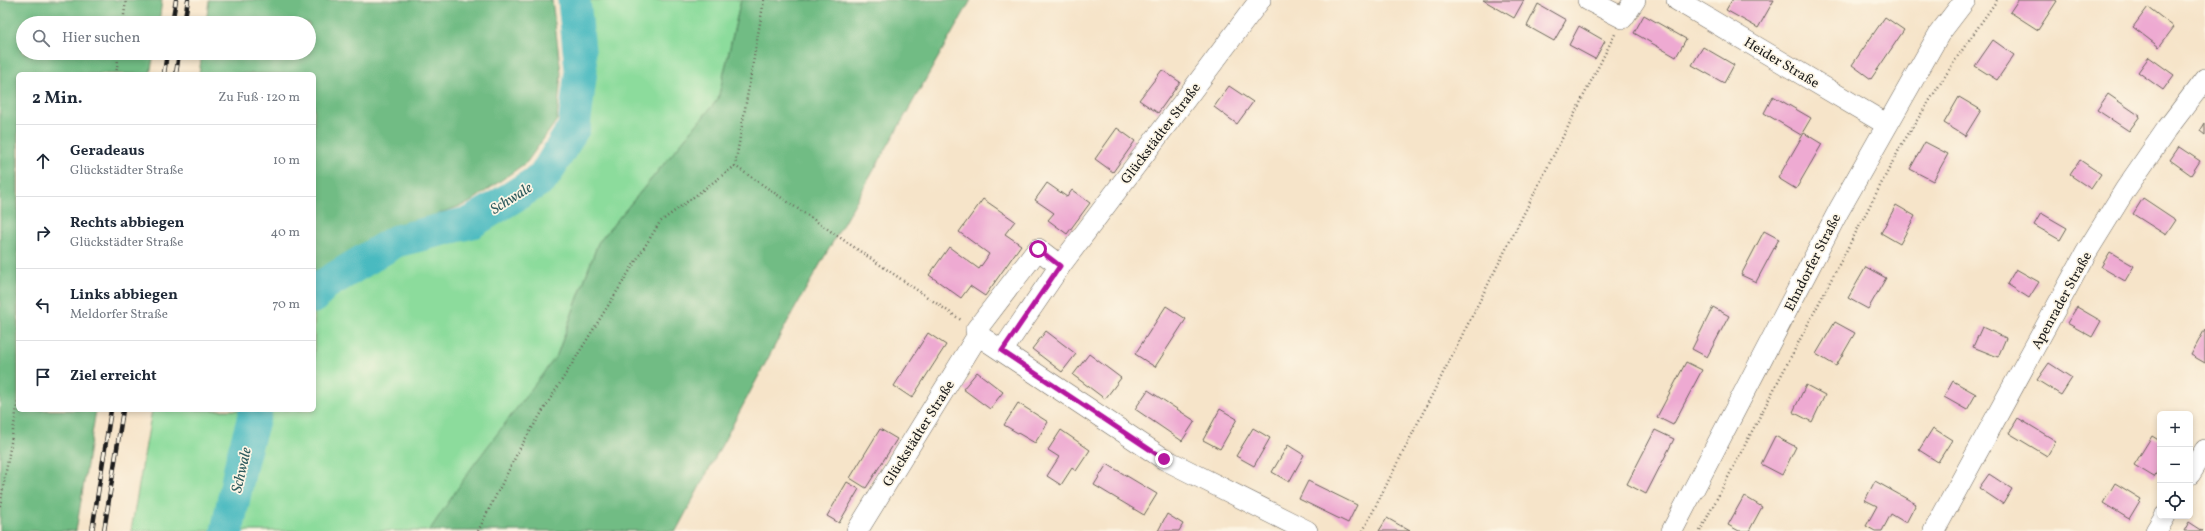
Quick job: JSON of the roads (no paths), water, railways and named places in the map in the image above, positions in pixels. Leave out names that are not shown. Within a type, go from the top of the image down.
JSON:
[{"type":"street","name":"Glückstädter Straße","points":[[1002,351],[1060,266],[1260,0]]},
{"type":"street","points":[[1588,0],[1623,18],[1635,0]]},
{"type":"street","name":"Heider Straße","points":[[1677,0],[1886,124]]},
{"type":"street","name":"Ehndorfer Straße","points":[[1672,531],[1835,217],[1886,124],[1939,34],[1965,0]]},
{"type":"street","name":"Apenrader Straße","points":[[1934,531],[2086,253],[2124,190],[2167,129],[2205,80]]},
{"type":"street","name":"Glückstädter Straße","points":[[857,531],[977,333],[1038,249],[1060,266]]},
{"type":"street","points":[[977,333],[1164,459],[1307,531]]},
{"type":"street","points":[[2193,469],[2205,450]]},
{"type":"street","points":[[2156,531],[2163,519]]},
{"type":"waterway","name":"Schwale","points":[[316,294],[322,286],[396,241],[472,222],[543,178],[574,127],[581,70],[574,0]]},
{"type":"waterway","name":"Schwale","points":[[227,531],[242,459],[255,412]]},
{"type":"railway","points":[[173,16],[176,0]]},
{"type":"railway","points":[[185,16],[188,0]]},
{"type":"railway","points":[[164,72],[166,60]]},
{"type":"railway","points":[[176,72],[178,60]]},
{"type":"railway","points":[[92,531],[111,412]]},
{"type":"railway","points":[[104,531],[123,412]]}]
